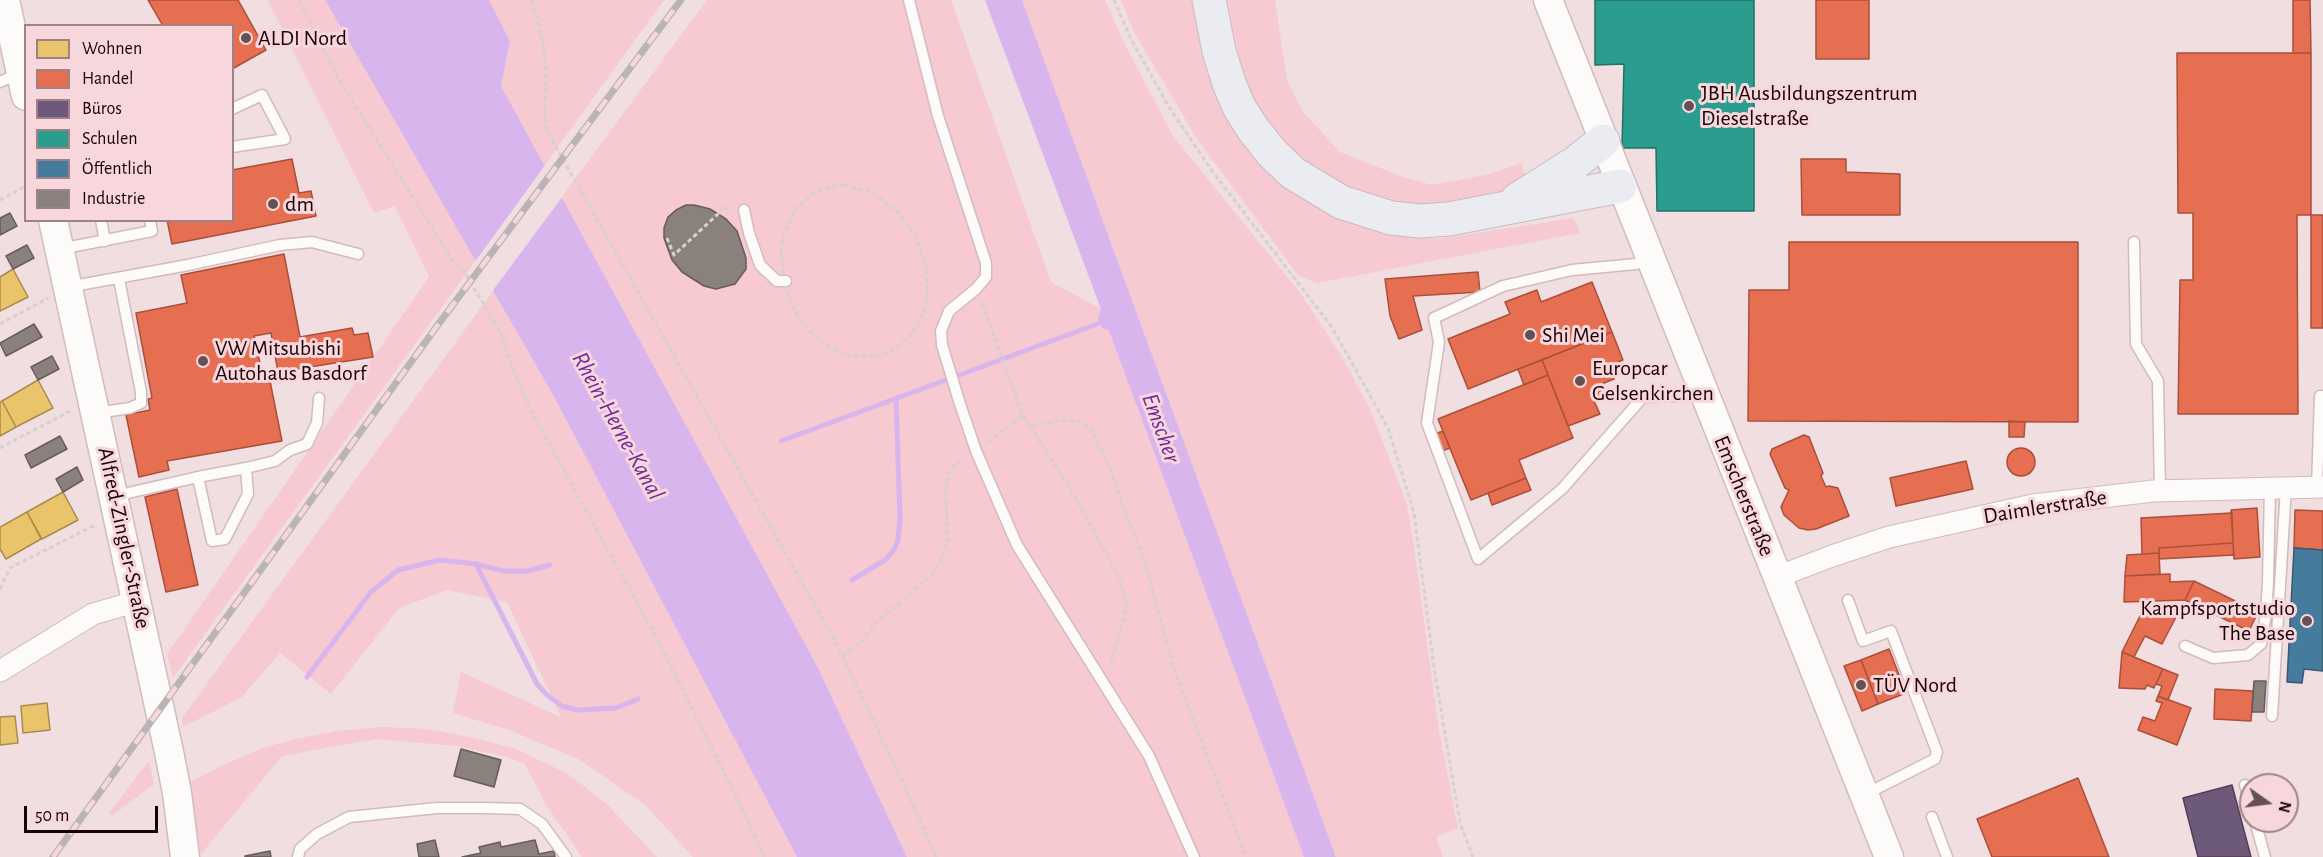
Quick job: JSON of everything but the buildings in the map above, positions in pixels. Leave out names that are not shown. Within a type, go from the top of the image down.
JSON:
[{"type":"main road","points":[[1209,0],[1219,51],[1239,107],[1253,129],[1272,153],[1293,173],[1341,202],[1391,218],[1449,219],[1620,186]]},
{"type":"main road","points":[[1503,209],[1575,163],[1603,141]]},
{"type":"street","points":[[5,0],[15,84]]},
{"type":"street","name":"Emscherstraße","points":[[1548,0],[1864,795],[1885,856]]},
{"type":"street","name":"Alfred-Zingler-Straße","points":[[53,222],[138,601],[177,793],[184,857]]},
{"type":"street","name":"Daimlerstraße","points":[[1777,577],[1832,556],[1918,529],[2033,505],[2160,491],[2320,487]]},
{"type":"street","points":[[0,671],[93,614],[138,601]]},
{"type":"lane","points":[[909,0],[928,80],[955,172],[986,263],[986,277],[976,289],[950,311],[941,331],[945,359],[976,451],[1017,545],[1105,682],[1149,756],[1194,857]]},
{"type":"lane","points":[[234,108],[262,95],[285,139],[234,147]]},
{"type":"lane","points":[[744,210],[748,233],[760,265],[777,281],[786,281]]},
{"type":"lane","points":[[101,222],[105,241]]},
{"type":"lane","points":[[60,249],[152,231],[150,222]]},
{"type":"lane","points":[[68,287],[119,279],[280,245],[312,242],[358,254]]},
{"type":"lane","points":[[2134,242],[2136,344],[2158,381],[2160,491]]},
{"type":"lane","points":[[1652,258],[1636,264],[1572,270],[1503,285],[1434,318],[1438,342],[1426,423],[1478,559],[1562,489],[1643,397],[1691,396],[1702,391]]},
{"type":"lane","points":[[95,406],[130,408],[141,403],[141,392],[119,279]]},
{"type":"lane","points":[[2320,487],[2320,396],[2323,396]]},
{"type":"lane","points":[[116,505],[198,477],[276,461],[290,450],[306,444],[318,423],[319,398]]},
{"type":"lane","points":[[198,477],[212,541],[225,539],[248,494],[246,468]]},
{"type":"lane","points":[[2185,646],[2213,658],[2248,655],[2260,644],[2266,615],[2278,488]]},
{"type":"lane","points":[[2272,716],[2278,488]]},
{"type":"lane","points":[[1848,600],[1863,641],[1891,631],[1937,752],[1935,759],[1864,795]]},
{"type":"lane","points":[[298,857],[300,849],[318,834],[349,817],[437,808],[520,808],[542,824],[566,857]]},
{"type":"lane","points":[[1932,817],[1947,857]]},
{"type":"lane","points":[[2258,833],[2265,857]]},
{"type":"path","points":[[299,0],[338,78],[453,261],[463,270],[500,332],[530,409],[656,637],[741,806],[764,857]]},
{"type":"path","points":[[532,0],[543,44],[546,75],[544,114],[547,131],[843,656],[896,766],[936,857]]},
{"type":"path","points":[[1114,0],[1131,39],[1169,107],[1212,171],[1332,327],[1388,428],[1414,513],[1434,668],[1460,823],[1473,857]]},
{"type":"path","points":[[782,268],[783,236],[796,208],[816,192],[844,184],[872,192],[899,213],[916,237],[926,263],[928,290],[924,310],[913,332],[899,346],[885,354],[861,357],[841,353],[820,341],[802,324],[788,294]]},
{"type":"path","points":[[0,200],[24,187]]},
{"type":"path","points":[[667,238],[674,255],[719,213]]},
{"type":"path","points":[[0,324],[68,287]]},
{"type":"path","points":[[976,289],[1023,416],[1074,495],[1120,579],[1126,606],[1105,682]]},
{"type":"path","points":[[0,448],[95,406]]},
{"type":"path","points":[[843,656],[861,642],[880,619],[932,575],[942,560],[947,540],[946,487],[949,473],[954,466],[1023,416]]},
{"type":"path","points":[[1030,426],[1056,421],[1080,421],[1091,430],[1104,454],[1147,569],[1174,669],[1246,857]]},
{"type":"path","points":[[0,589],[10,568],[116,505]]},
{"type":"shaded area","points":[[268,0],[325,0],[476,260],[173,678],[167,654],[429,277],[395,206],[374,213]]},
{"type":"shaded area","points":[[489,0],[664,0],[544,166],[501,86],[510,41]]},
{"type":"shaded area","points":[[707,0],[951,0],[1051,282],[1101,309],[1098,319],[1102,328],[1109,331],[1304,857],[907,857],[817,666],[561,198]]},
{"type":"shaded area","points":[[1022,0],[1105,0],[1124,43],[1173,136],[1301,294],[1341,355],[1371,411],[1407,504],[1439,731],[1458,828],[1436,837],[1443,857],[1336,857]]},
{"type":"shaded area","points":[[1121,0],[1196,0],[1202,44],[1215,93],[1242,138],[1339,218],[1402,236],[1438,239],[1574,218],[1580,233],[1317,283],[1298,275],[1197,139],[1133,30]]},
{"type":"shaded area","points":[[1225,0],[1275,0],[1287,81],[1303,112],[1340,152],[1403,177],[1432,185],[1490,174],[1521,163],[1528,183],[1496,198],[1446,208],[1402,205],[1353,192],[1306,164],[1277,134],[1253,101],[1235,64]]},
{"type":"shaded area","points":[[493,291],[552,393],[797,857],[693,857],[645,805],[580,760],[512,731],[453,713],[461,672],[561,717],[507,602],[447,590],[399,608],[331,694],[280,653],[242,697],[183,727],[182,718]]},
{"type":"shaded area","points":[[383,727],[426,729],[516,749],[568,774],[607,804],[657,857],[582,857],[547,806],[524,763],[457,746],[376,739],[282,756],[201,854],[188,783],[263,748],[336,731]]},
{"type":"shaded area","points":[[149,761],[154,784],[112,816],[109,813]]},
{"type":"water","name":"Rhein-Herne-Kanal","points":[[325,0],[489,0],[510,41],[501,86],[817,666],[907,857],[797,857],[552,393]]},
{"type":"water","name":"Emscher","points":[[985,0],[1022,0],[1336,857],[1304,857],[1109,331],[1102,328],[1098,319],[1101,309]]},
{"type":"pier","points":[[546,164],[563,196],[491,293],[474,263]]},
{"type":"waterway","points":[[781,441],[1100,323]]},
{"type":"waterway","points":[[852,580],[885,560],[894,550],[898,540],[900,519],[896,399]]},
{"type":"waterway","points":[[307,677],[371,592],[398,570],[440,560],[476,564],[503,571],[527,571],[550,565]]},
{"type":"waterway","points":[[476,564],[537,684],[547,695],[562,706],[578,710],[616,708],[638,699]]},
{"type":"railway","points":[[53,857],[440,322],[681,0]]},
{"type":"place","name":"ALDI Nord","points":[[246,38]]},
{"type":"place","name":"JBH Ausbildungszentrum Dieselstraße","points":[[1689,106]]},
{"type":"place","name":"dm","points":[[273,204]]},
{"type":"place","name":"Shi Mei","points":[[1530,335]]},
{"type":"place","name":"VW Mitsubishi Autohaus Basdorf","points":[[203,361]]},
{"type":"place","name":"Europcar Gelsenkirchen","points":[[1580,381]]},
{"type":"place","name":"Kampfsportstudio The Base","points":[[2307,621]]},
{"type":"place","name":"TÜV Nord","points":[[1861,685]]}]
